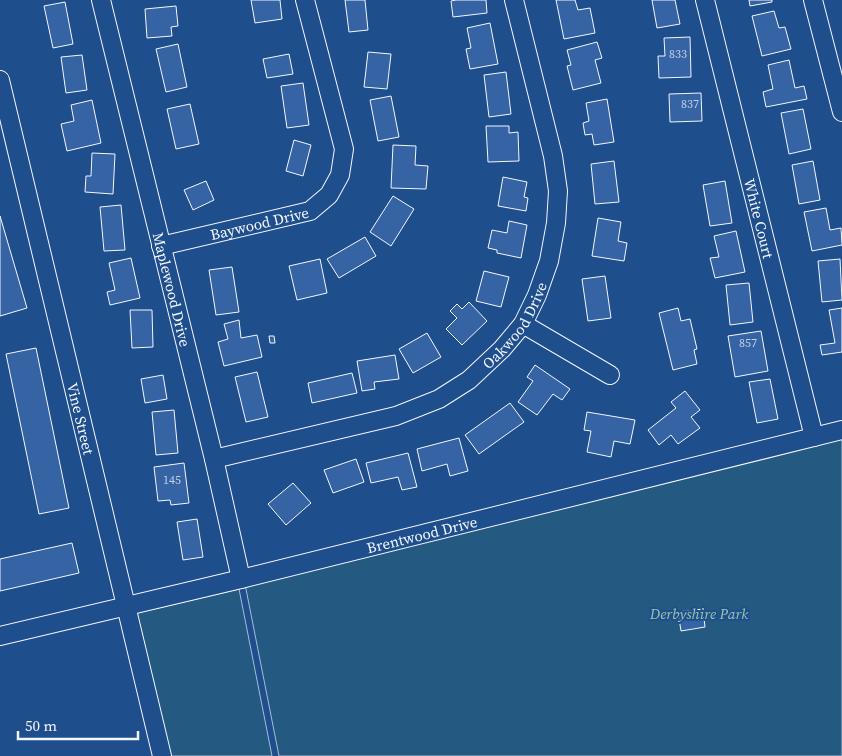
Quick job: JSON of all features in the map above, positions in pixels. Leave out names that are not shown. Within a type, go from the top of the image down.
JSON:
[{"type":"street","name":"Maplewood Drive","points":[[101,0],[214,459],[241,579]]},
{"type":"street","name":"Baywood Drive","points":[[161,246],[310,211],[329,196],[340,175],[344,149],[305,0]]},
{"type":"street","name":"Oakwood Drive","points":[[214,459],[396,416],[439,399],[469,380],[502,349],[523,324],[537,295],[549,261],[556,224],[558,192],[553,156],[514,0]]},
{"type":"street","name":"White Court","points":[[705,0],[814,437]]},
{"type":"street","points":[[813,0],[842,112]]},
{"type":"street","name":"Vine Street","points":[[0,80],[162,756]]},
{"type":"street","points":[[523,324],[610,375]]},
{"type":"street","name":"Brentwood Drive","points":[[0,636],[241,579],[842,430]]},
{"type":"green space","name":"Derbyshire Park","points":[[842,430],[842,756],[279,756],[244,579]]},
{"type":"green space","points":[[239,589],[272,756],[170,756],[137,613]]},
{"type":"building","points":[[251,0],[280,0],[282,19],[255,23]]},
{"type":"building","points":[[345,0],[365,0],[368,30],[349,32]]},
{"type":"building","points":[[486,0],[487,13],[453,17],[451,1]]},
{"type":"building","points":[[556,0],[575,0],[578,10],[590,8],[595,33],[564,39]]},
{"type":"building","points":[[652,0],[675,0],[680,24],[657,28]]},
{"type":"building","points":[[749,0],[772,0],[772,2],[750,6]]},
{"type":"building","points":[[65,2],[73,44],[53,48],[44,6]]},
{"type":"building","points":[[176,6],[178,26],[171,27],[172,36],[147,38],[145,9]]},
{"type":"building","points":[[774,11],[779,28],[785,27],[791,49],[762,56],[752,16]]},
{"type":"building","points":[[490,23],[498,64],[470,69],[466,49],[471,48],[467,28]]},
{"type":"building","points":[[690,37],[691,77],[659,78],[658,56],[665,56],[664,38]]},
{"type":"building","points":[[597,42],[602,58],[595,60],[601,83],[573,90],[567,66],[571,65],[567,50]]},
{"type":"building","points":[[178,44],[187,87],[166,92],[156,49]]},
{"type":"building","points":[[368,52],[391,54],[387,89],[364,87]]},
{"type":"building","points":[[289,54],[293,74],[267,78],[263,59]]},
{"type":"building","points":[[82,55],[87,90],[66,93],[61,57]]},
{"type":"building","points":[[789,60],[795,88],[804,86],[807,99],[766,107],[763,92],[773,89],[768,65]]},
{"type":"building","points":[[506,72],[511,114],[489,117],[484,75]]},
{"type":"building","points":[[303,83],[309,125],[287,128],[281,86]]},
{"type":"building","points":[[701,93],[702,121],[670,122],[669,94]]},
{"type":"building","points":[[391,96],[399,137],[378,141],[370,100]]},
{"type":"building","points":[[607,99],[614,142],[594,145],[592,134],[585,135],[583,123],[589,121],[586,103]]},
{"type":"building","points":[[92,100],[101,143],[67,151],[61,124],[74,121],[71,105]]},
{"type":"building","points":[[190,104],[199,144],[176,149],[167,109]]},
{"type":"building","points":[[803,109],[811,149],[789,154],[781,113]]},
{"type":"building","points":[[486,126],[509,126],[509,133],[518,132],[519,161],[488,162]]},
{"type":"building","points":[[294,140],[311,145],[303,176],[286,171]]},
{"type":"building","points":[[393,145],[416,146],[415,165],[428,166],[426,189],[391,188]]},
{"type":"building","points":[[92,153],[115,154],[113,194],[85,192],[86,176],[91,176]]},
{"type":"building","points":[[614,161],[619,202],[595,204],[591,164]]},
{"type":"building","points":[[813,161],[820,200],[799,204],[792,165]]},
{"type":"building","points":[[503,177],[527,182],[524,197],[528,198],[526,211],[498,206]]},
{"type":"building","points":[[206,181],[214,200],[193,210],[184,190]]},
{"type":"building","points":[[725,181],[732,223],[710,226],[703,185]]},
{"type":"building","points":[[393,196],[414,209],[391,246],[370,232]]},
{"type":"building","points":[[121,205],[125,250],[104,251],[100,207]]},
{"type":"building","points":[[826,208],[830,230],[841,228],[842,245],[812,251],[804,212]]},
{"type":"building","points":[[0,216],[27,308],[0,316]]},
{"type":"building","points":[[598,218],[621,222],[618,241],[627,243],[624,261],[592,256]]},
{"type":"building","points":[[509,221],[527,225],[521,258],[497,253],[497,250],[488,248],[492,230],[507,233]]},
{"type":"building","points":[[736,231],[745,272],[715,278],[710,258],[719,257],[714,236]]},
{"type":"building","points":[[365,237],[376,256],[339,278],[327,259]]},
{"type":"building","points":[[131,258],[140,298],[110,305],[107,292],[115,290],[109,263]]},
{"type":"building","points":[[320,259],[327,293],[297,300],[289,266]]},
{"type":"building","points":[[840,259],[842,300],[822,302],[818,261]]},
{"type":"building","points":[[232,267],[239,312],[216,315],[209,270]]},
{"type":"building","points":[[484,271],[509,277],[501,307],[476,301]]},
{"type":"building","points":[[605,276],[611,318],[588,321],[582,279]]},
{"type":"building","points":[[749,283],[753,322],[730,325],[726,285]]},
{"type":"building","points":[[469,302],[487,321],[462,345],[446,329],[457,318],[450,311],[457,304],[462,309]]},
{"type":"building","points":[[678,308],[681,321],[690,319],[697,349],[694,350],[697,364],[673,370],[659,313]]},
{"type":"building","points":[[842,308],[842,352],[822,355],[820,345],[835,343],[829,310]]},
{"type":"building","points":[[130,310],[152,310],[153,347],[132,348]]},
{"type":"building","points":[[239,320],[241,338],[257,335],[262,357],[224,366],[218,342],[228,339],[224,324]]},
{"type":"building","points":[[761,331],[768,371],[735,377],[728,336]]},
{"type":"building","points":[[427,333],[441,357],[413,373],[399,349]]},
{"type":"building","points":[[269,336],[274,336],[275,343],[270,343]]},
{"type":"building","points":[[36,348],[69,508],[39,514],[6,354]]},
{"type":"building","points":[[395,355],[399,379],[374,382],[375,389],[362,391],[357,361]]},
{"type":"building","points":[[535,365],[570,389],[562,400],[553,394],[537,415],[518,402],[533,381],[527,377]]},
{"type":"building","points":[[257,372],[268,417],[246,422],[235,377]]},
{"type":"building","points":[[352,373],[357,393],[312,403],[308,383]]},
{"type":"building","points":[[163,375],[167,399],[145,403],[141,379]]},
{"type":"building","points":[[770,379],[778,419],[757,423],[749,382]]},
{"type":"building","points":[[685,391],[700,410],[691,417],[700,428],[678,444],[671,435],[659,445],[648,430],[676,408],[671,402]]},
{"type":"building","points":[[510,403],[524,422],[479,454],[465,435]]},
{"type":"building","points":[[174,410],[178,453],[156,455],[152,412]]},
{"type":"building","points":[[587,412],[635,420],[630,444],[614,441],[611,457],[587,452],[591,431],[584,430]]},
{"type":"building","points":[[459,438],[468,471],[450,476],[447,464],[422,471],[417,449]]},
{"type":"building","points":[[408,453],[417,487],[402,490],[398,477],[371,483],[366,463]]},
{"type":"building","points":[[356,459],[364,482],[333,493],[324,470]]},
{"type":"building","points":[[184,463],[189,503],[171,505],[170,500],[158,501],[154,467]]},
{"type":"building","points":[[293,483],[311,503],[286,525],[268,504]]},
{"type":"building","points":[[197,519],[203,557],[183,560],[177,522]]},
{"type":"building","points":[[72,543],[79,573],[0,591],[0,559]]},
{"type":"building","points":[[703,609],[705,627],[681,631],[678,612]]}]
